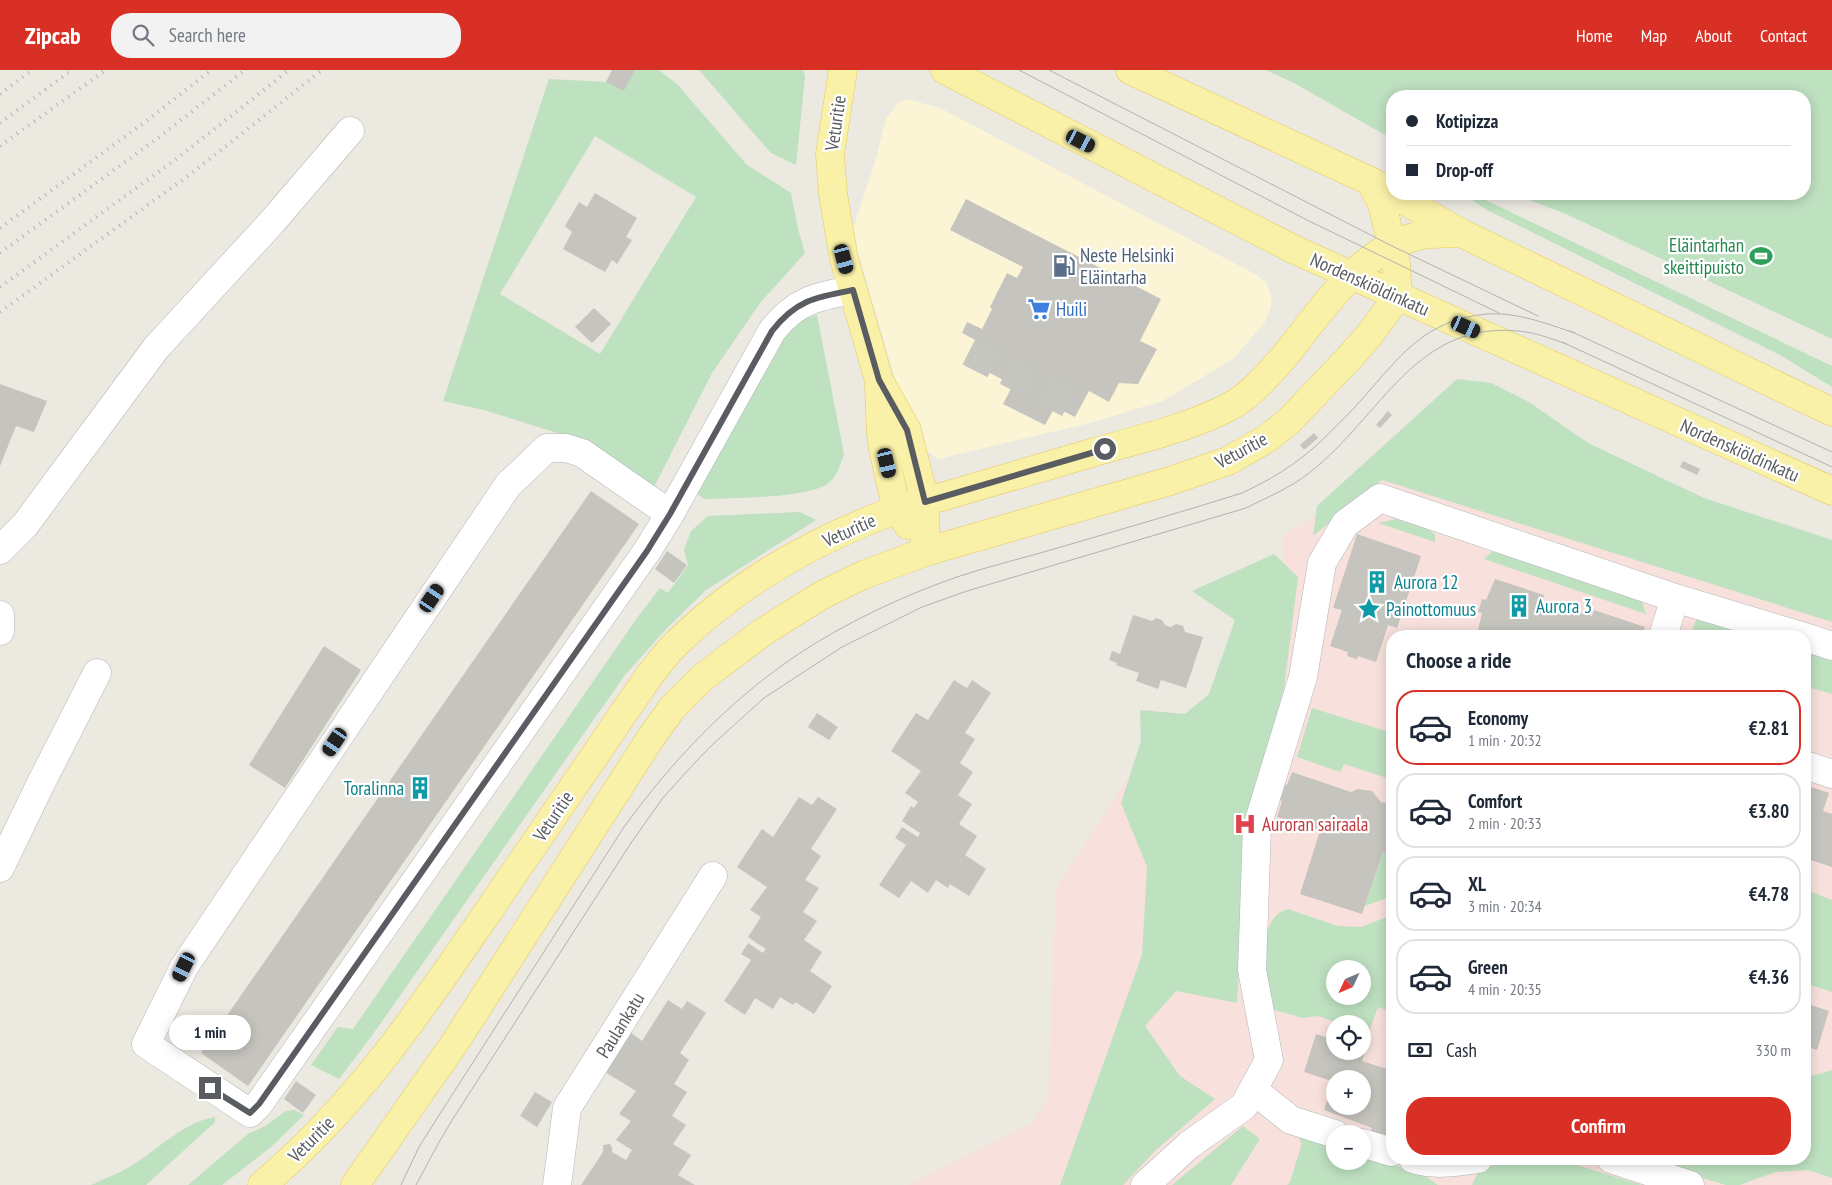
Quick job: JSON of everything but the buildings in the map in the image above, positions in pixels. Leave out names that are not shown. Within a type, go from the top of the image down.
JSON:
[{"type":"main road","name":"Veturitie","points":[[843,70],[830,154],[833,194],[844,259],[879,380],[907,430],[925,502],[924,552]]},
{"type":"main road","name":"Nordenskiöldinkatu","points":[[945,70],[1264,235],[1351,276],[1832,491]]},
{"type":"main road","points":[[1130,70],[1385,189],[1382,203],[1396,264],[1398,296]]},
{"type":"main road","points":[[1404,200],[1461,233],[1832,412]]},
{"type":"main road","name":"Veturitie","points":[[262,1185],[295,1157],[367,1079],[414,1019],[649,676],[678,641],[711,612],[755,581],[803,551],[842,532],[898,510],[1159,433],[1204,418],[1231,406],[1250,392],[1275,366],[1351,276],[1370,260],[1392,246],[1422,235],[1461,233]]},
{"type":"main road","name":"Veturitie","points":[[355,1185],[454,1044],[650,739],[672,708],[702,678],[763,632],[822,595],[863,575],[924,552],[1170,481],[1228,460],[1268,438],[1289,421],[1370,334],[1398,296]]},
{"type":"main road","name":"Veturitie","points":[[879,380],[881,434],[898,510],[924,552]]},
{"type":"main road","name":"Veturitie","points":[[332,1185],[390,1134]]},
{"type":"lane","points":[[0,550],[25,526],[156,348],[272,222],[350,131]]},
{"type":"lane","points":[[670,514],[582,453],[566,448],[547,448],[508,485],[184,967],[146,1044],[250,1113],[259,1104],[624,584],[670,514],[772,331],[782,318],[794,308],[807,301],[853,290]]},
{"type":"lane","points":[[1145,1185],[1189,1145],[1244,1106],[1269,1060],[1252,970],[1257,827],[1303,677],[1322,563],[1345,524],[1380,498],[1675,598],[1781,630]]},
{"type":"lane","points":[[1665,630],[1675,598]]},
{"type":"lane","points":[[0,615],[0,631]]},
{"type":"lane","points":[[1811,640],[1832,646]]},
{"type":"lane","points":[[0,868],[40,782],[97,673]]},
{"type":"lane","points":[[1811,768],[1832,774]]},
{"type":"lane","name":"Paulankatu","points":[[557,1185],[567,1108],[714,876]]},
{"type":"lane","points":[[1253,1090],[1291,1120],[1326,1131]]},
{"type":"lane","points":[[1371,1146],[1386,1150]]},
{"type":"lane","points":[[1630,1165],[1690,1185]]},
{"type":"shaded area","points":[[907,99],[940,108],[1255,274],[1266,282],[1271,295],[1271,307],[1265,322],[1233,359],[1163,401],[1086,424],[938,459],[927,451],[913,434],[852,232],[875,162],[886,119],[898,103]]},
{"type":"shaded area","name":"Auroran sairaala","points":[[1454,387],[1832,564],[1832,1185],[909,1185],[1032,1123],[1048,1098],[1056,888],[1160,729],[1258,760],[1287,590],[1282,536],[1310,519],[1364,476]]},
{"type":"green space","points":[[635,70],[659,70],[677,84],[747,165],[791,193],[805,253],[760,303],[712,373],[652,491],[570,437],[484,410],[443,401],[549,79],[606,82],[624,91]],"holes":[[[595,136],[696,197],[600,354],[500,294]]]},
{"type":"green space","points":[[699,70],[803,70],[805,77],[796,165],[771,153]]},
{"type":"green space","points":[[1266,70],[1832,70],[1832,339],[1566,214],[1530,200],[1811,200],[1811,90],[1386,90],[1386,136],[1294,83]]},
{"type":"green space","points":[[1472,200],[1486,200],[1832,366],[1832,387],[1782,356],[1487,210]]},
{"type":"green space","points":[[817,315],[844,454],[836,474],[827,484],[818,489],[804,492],[787,495],[704,499],[694,489],[778,339],[801,320]]},
{"type":"green space","points":[[1457,379],[1491,383],[1529,402],[1588,443],[1704,498],[1832,540],[1832,622],[1382,480],[1313,536],[1317,506]]},
{"type":"green space","points":[[800,512],[816,520],[706,590],[666,629],[625,675],[371,1037],[339,1079],[311,1065],[338,1027],[353,1029],[637,618],[660,588],[668,593],[688,565],[684,550],[691,531],[708,516]]},
{"type":"green space","points":[[1396,519],[1426,528],[1435,534],[1435,542],[1378,523]]},
{"type":"green space","points":[[1502,551],[1641,597],[1646,614],[1484,559],[1492,552]]},
{"type":"green space","points":[[1274,554],[1298,577],[1284,688],[1247,822],[1237,1003],[1176,991],[1145,1026],[1180,1076],[1215,1099],[1156,1150],[1123,1185],[1060,1185],[1142,955],[1147,867],[1121,803],[1141,741],[1140,710],[1185,714],[1209,694],[1235,620],[1192,591]]},
{"type":"green space","points":[[1697,617],[1738,630],[1692,630]]},
{"type":"green space","points":[[1811,654],[1832,660],[1832,694],[1811,688]]},
{"type":"green space","points":[[1312,708],[1386,731],[1386,778],[1344,764],[1340,772],[1297,757]]},
{"type":"green space","points":[[1383,852],[1386,853],[1386,898],[1365,906]]},
{"type":"green space","points":[[1811,891],[1832,900],[1832,992],[1811,985]]},
{"type":"green space","points":[[1288,909],[1338,926],[1361,927],[1386,917],[1386,1010],[1378,1007],[1371,1027],[1371,1015],[1326,1015],[1326,1019],[1318,1016],[1303,1018],[1271,1009],[1265,969],[1266,938],[1270,925],[1277,915]]},
{"type":"green space","points":[[1832,1070],[1832,1178],[1808,1170],[1776,1172],[1740,1185],[1726,1185],[1684,1173],[1673,1165],[1811,1165],[1811,1076]]},
{"type":"green space","points":[[295,1110],[304,1115],[271,1147],[222,1185],[188,1185],[248,1134],[265,1126],[286,1111]]},
{"type":"green space","points":[[215,1117],[215,1122],[146,1185],[91,1185],[132,1166],[184,1129],[205,1119]]},
{"type":"green space","points":[[1243,1126],[1260,1139],[1231,1185],[1172,1185]]},
{"type":"green space","points":[[1301,1137],[1326,1145],[1326,1170],[1371,1170],[1371,1158],[1386,1163],[1386,1165],[1392,1165],[1422,1174],[1438,1185],[1287,1185],[1290,1182],[1302,1143],[1299,1139]]},
{"type":"green space","points":[[1496,1165],[1577,1165],[1642,1185],[1472,1185],[1479,1170]]},
{"type":"tunnel","points":[[969,352],[1079,409]]},
{"type":"tram line","points":[[1019,70],[1307,220],[1499,313]]},
{"type":"tram line","points":[[1049,70],[1392,246],[1538,316]]},
{"type":"tram line","points":[[401,1185],[419,1147],[624,827],[681,756],[723,714],[769,675],[813,645],[853,622],[896,601],[939,584],[985,568],[1049,551],[1242,493],[1263,483],[1282,472],[1318,444],[1416,342],[1447,324],[1465,318],[1499,314],[1532,319],[1575,333]]},
{"type":"tram line","points":[[416,1185],[454,1117],[631,843],[662,799],[711,746],[764,698],[842,647],[922,607],[967,591],[1246,508],[1279,492],[1309,473],[1335,450],[1404,376],[1428,355],[1456,339],[1488,331],[1526,332],[1567,344]]},
{"type":"tram line","points":[[1570,331],[1832,452]]},
{"type":"tram line","points":[[1562,342],[1832,467]]},
{"type":"railway","points":[[0,94],[32,70]]},
{"type":"railway","points":[[0,123],[72,70]]},
{"type":"railway","points":[[0,146],[106,70]]},
{"type":"railway","points":[[0,228],[149,119],[211,70]]},
{"type":"railway","points":[[0,253],[162,135],[245,70]]},
{"type":"railway","points":[[0,287],[179,157],[289,70]]},
{"type":"railway","points":[[0,312],[192,173],[322,70]]},
{"type":"place","name":"Eläintarhan skeittipuisto","points":[[1761,256]]},
{"type":"place","name":"Neste Helsinki Eläintarha","points":[[1064,266]]},
{"type":"place","name":"Huili","points":[[1039,309]]},
{"type":"place","name":"Aurora 12","points":[[1377,582]]},
{"type":"place","name":"Aurora 3","points":[[1519,606]]},
{"type":"place","name":"Painottomuus","points":[[1369,609]]},
{"type":"place","name":"Toralinna","points":[[420,788]]},
{"type":"place","name":"Auroran sairaala","points":[[1245,824]]},
{"type":"route","points":[[210,1088],[250,1113],[259,1104],[647,551],[670,514],[772,331],[782,318],[794,308],[807,301],[853,290],[879,380],[907,430],[925,502],[1105,449]]}]
